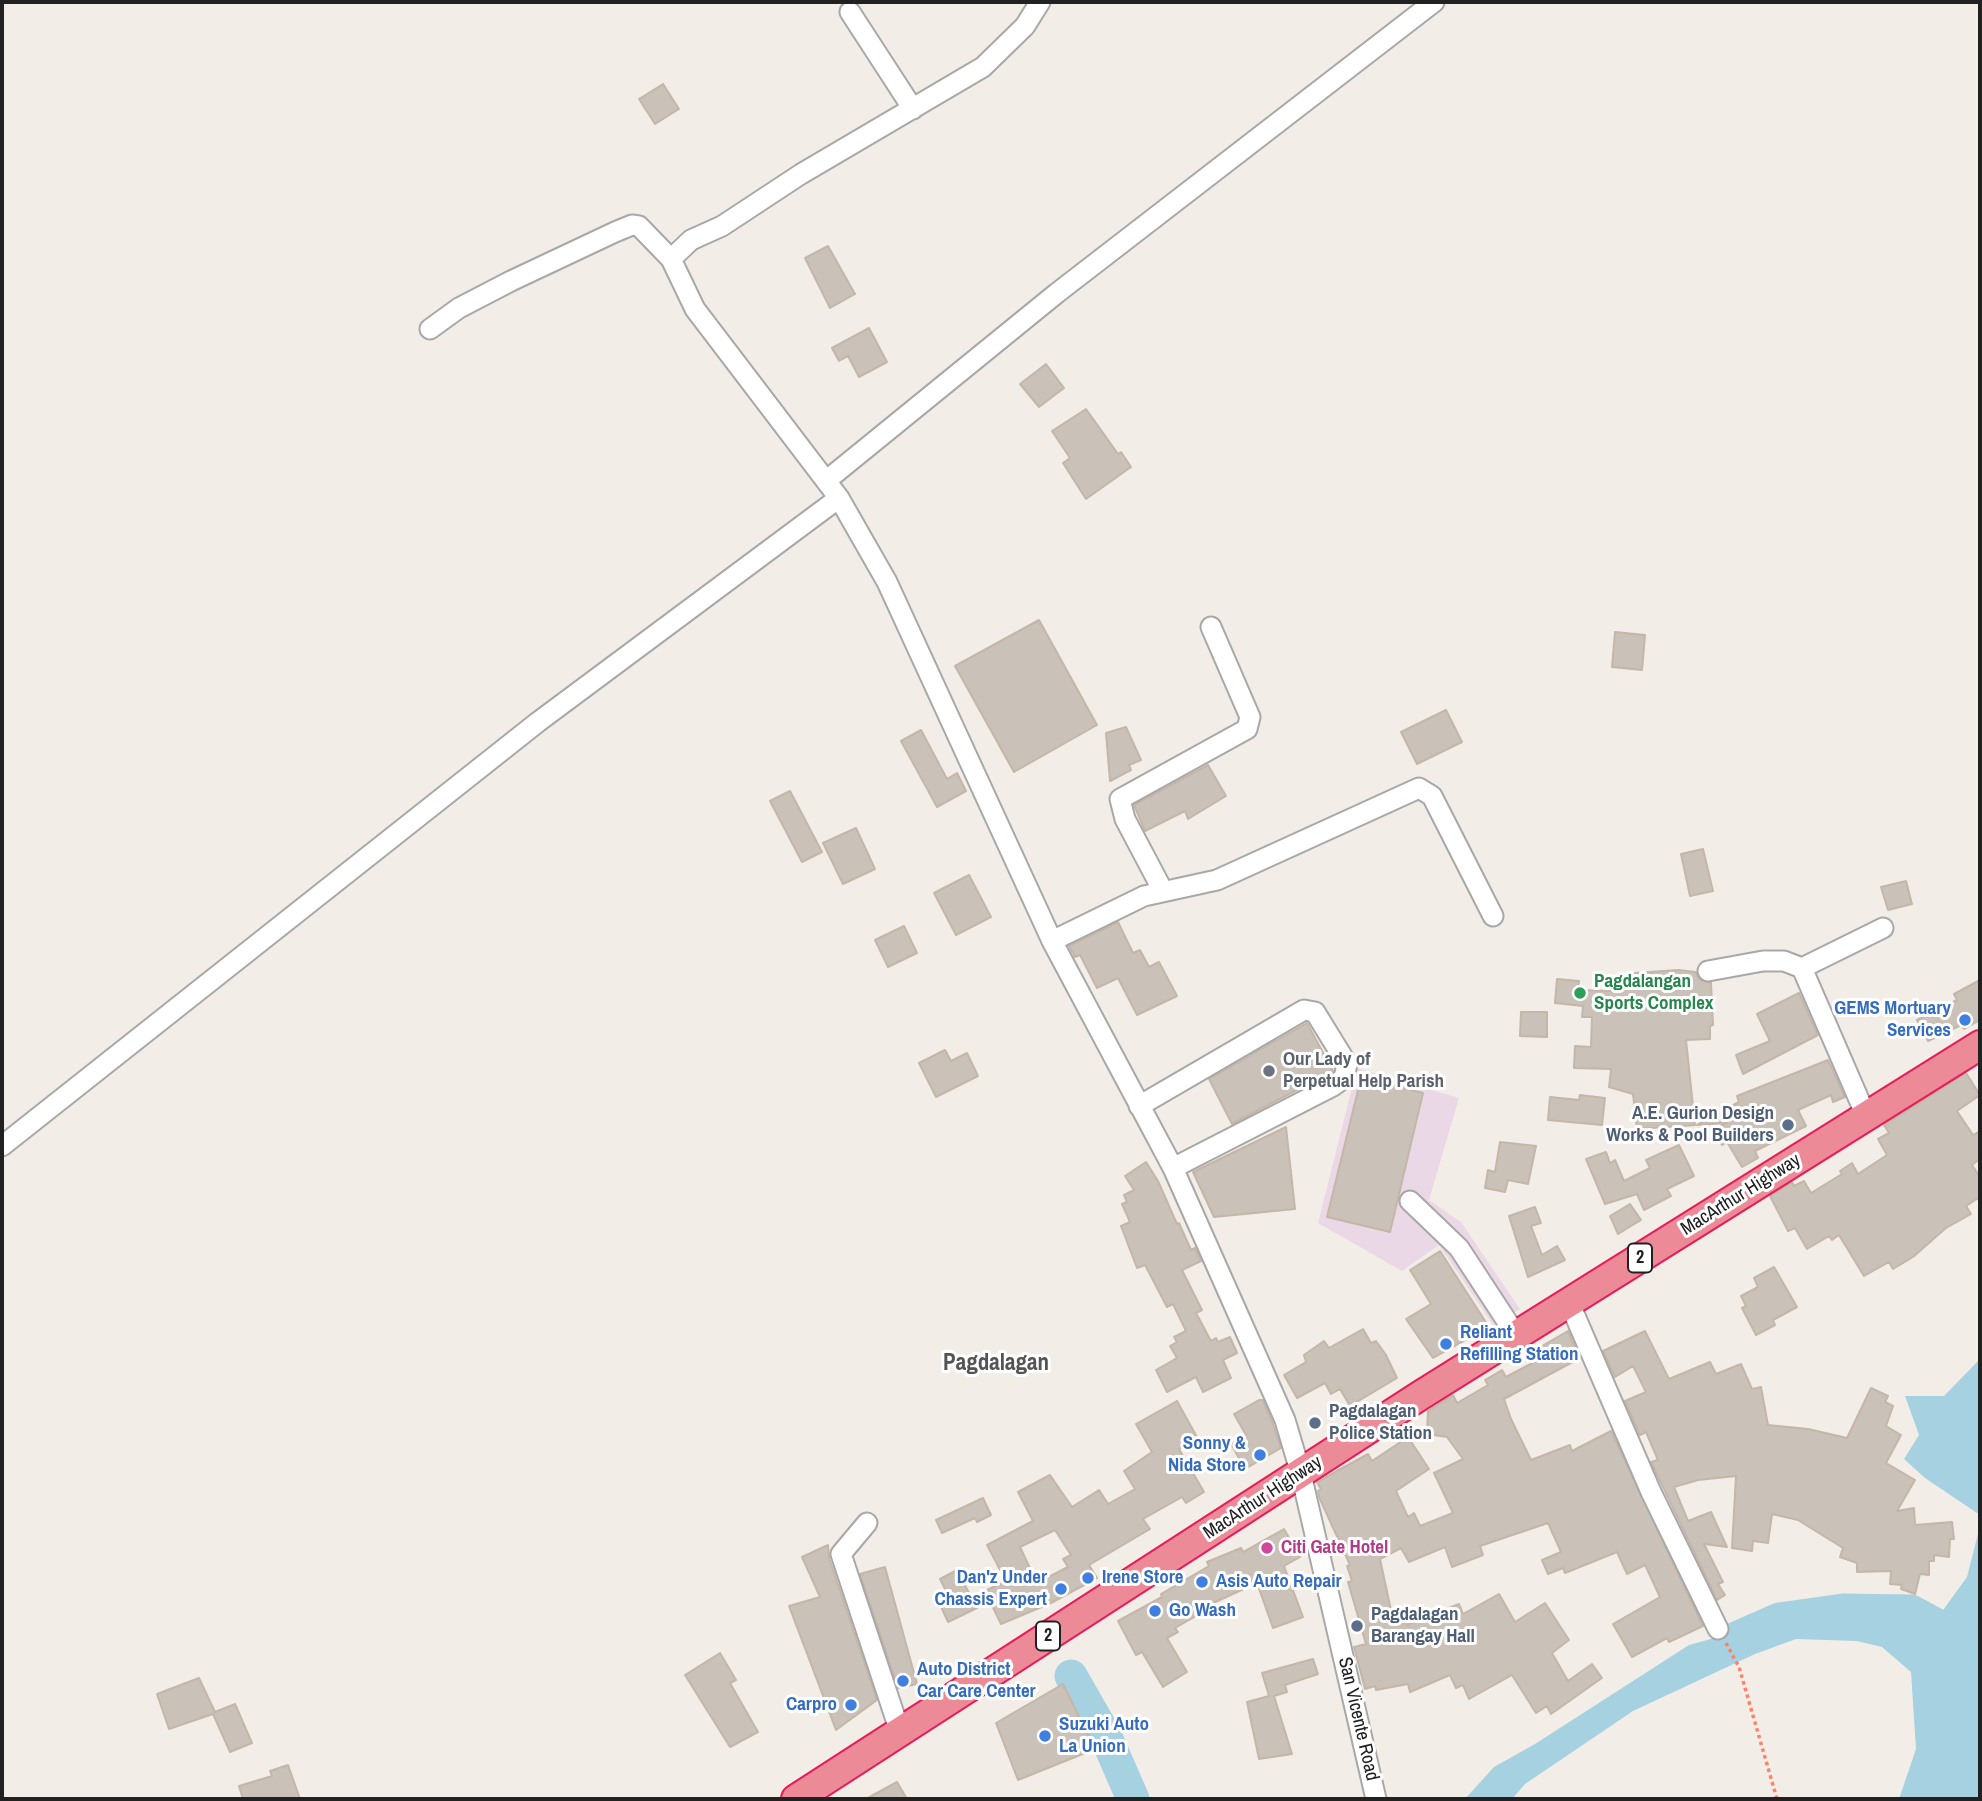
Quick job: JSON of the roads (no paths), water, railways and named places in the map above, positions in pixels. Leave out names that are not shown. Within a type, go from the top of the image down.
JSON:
[{"type":"highway","name":"MacArthur Highway","points":[[796,1799],[1569,1301],[1867,1118],[1980,1045]]},
{"type":"street","points":[[671,259],[691,240],[722,226],[983,67],[1026,26],[1040,2]]},
{"type":"street","points":[[827,481],[1058,293],[1434,2]]},
{"type":"street","points":[[850,12],[913,109]]},
{"type":"street","name":"San Vicente Road","points":[[430,329],[458,308],[500,286],[632,225],[645,230],[671,259],[695,309],[839,498],[887,582],[1052,942],[1173,1168],[1271,1387],[1301,1474],[1376,1799]]},
{"type":"street","points":[[2,1146],[538,722],[839,498]]},
{"type":"street","points":[[1163,891],[1125,819],[1120,799],[1247,729],[1250,717],[1211,627]]},
{"type":"street","points":[[1052,942],[1144,896],[1217,880],[1419,788],[1432,796],[1493,916]]},
{"type":"street","points":[[1802,968],[1883,928]]},
{"type":"street","points":[[1708,971],[1763,961],[1784,961],[1802,968],[1867,1118]]},
{"type":"street","points":[[1139,1106],[1304,1010],[1315,1012],[1347,1064],[1344,1078],[1333,1086],[1173,1168]]},
{"type":"street","points":[[1410,1201],[1459,1248],[1516,1335]]},
{"type":"street","points":[[1569,1301],[1651,1492],[1718,1629]]},
{"type":"street","points":[[867,1523],[841,1554],[900,1732]]},
{"type":"water","points":[[1980,1359],[1980,1515],[1925,1478],[1904,1459],[1919,1435],[1905,1396],[1944,1396]]},
{"type":"water","points":[[1980,1526],[1980,1799],[1899,1799],[1916,1749],[1911,1672],[1882,1647],[1857,1641],[1796,1639],[1755,1654],[1633,1711],[1525,1784],[1512,1799],[1465,1799],[1494,1767],[1535,1744],[1689,1645],[1793,1616],[1846,1610],[1896,1610],[1933,1624],[1967,1577]]},
{"type":"waterway","points":[[1736,1638],[1779,1619],[1843,1610],[1911,1611],[1974,1645]]},
{"type":"waterway","points":[[1071,1676],[1106,1737],[1133,1799]]},
{"type":"place","name":"Pagdalangan Sports Complex","points":[[1580,993]]},
{"type":"place","name":"GEMS Mortuary Services","points":[[1965,1020]]},
{"type":"place","name":"Our Lady of Perpetual Help Parish","points":[[1269,1071]]},
{"type":"place","name":"A.E. Gurion Design Works & Pool Builders","points":[[1788,1125]]},
{"type":"place","name":"Reliant Refilling Station","points":[[1446,1344]]},
{"type":"place","name":"Pagdalagan Police Station","points":[[1315,1423]]},
{"type":"place","name":"Sonny & Nida Store","points":[[1260,1455]]},
{"type":"place","name":"Citi Gate Hotel","points":[[1267,1548]]},
{"type":"place","name":"Irene Store","points":[[1088,1578]]},
{"type":"place","name":"Asis Auto Repair","points":[[1202,1582]]},
{"type":"place","name":"Dan'z Under Chassis Expert","points":[[1061,1589]]},
{"type":"place","name":"Go Wash","points":[[1155,1611]]},
{"type":"place","name":"Pagdalagan Barangay Hall","points":[[1357,1626]]},
{"type":"place","name":"Auto District Car Care Center","points":[[903,1681]]},
{"type":"place","name":"Carpro","points":[[851,1705]]},
{"type":"place","name":"Suzuki Auto La Union","points":[[1045,1736]]},
{"type":"district","name":"Pagdalagan","points":[[996,1364]]}]
